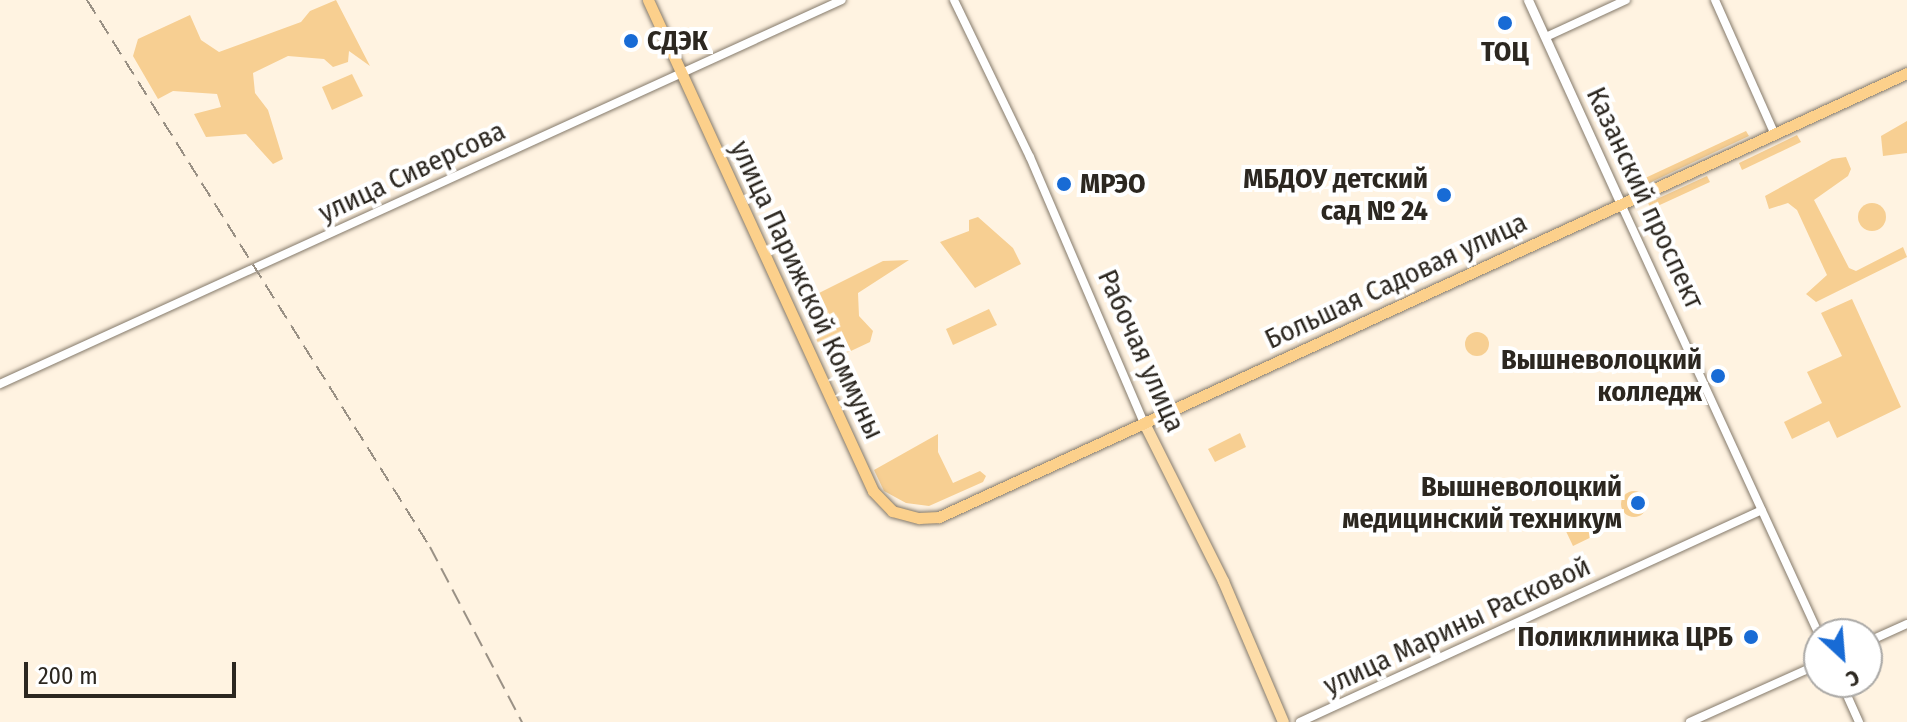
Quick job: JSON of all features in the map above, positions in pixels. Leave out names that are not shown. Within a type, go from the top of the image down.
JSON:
[{"type":"highway","name":"улица Парижской Коммуны","points":[[648,0],[873,491],[903,516]]},
{"type":"highway","name":"Большая Садовая улица","points":[[903,516],[939,517],[1907,73]]},
{"type":"main road","name":"Казанский проспект","points":[[1528,0],[1621,204]]},
{"type":"main road","name":"Рабочая улица","points":[[1144,423],[1223,581],[1283,722]]},
{"type":"street","name":"улица Сиверсова","points":[[0,384],[842,0]]},
{"type":"street","name":"Рабочая улица","points":[[954,0],[1044,188],[1144,423]]},
{"type":"street","points":[[1546,37],[1626,0]]},
{"type":"street","points":[[1715,0],[1775,135]]},
{"type":"street","name":"Казанский проспект","points":[[1621,204],[1812,618]]},
{"type":"street","name":"улица Марины Расковой","points":[[1300,722],[1762,510]]},
{"type":"street","points":[[1883,635],[1907,624]]},
{"type":"street","points":[[1690,722],[1803,671]]},
{"type":"street","points":[[1848,698],[1859,722]]},
{"type":"shaded area","points":[[336,0],[370,66],[349,51],[348,62],[333,67],[324,59],[288,56],[253,73],[255,93],[268,110],[283,159],[273,164],[246,134],[206,137],[194,114],[221,107],[217,94],[173,91],[158,99],[133,56],[138,39],[190,15],[201,40],[219,52],[301,22],[310,11]]},
{"type":"shaded area","points":[[352,74],[363,96],[332,110],[322,87]]},
{"type":"shaded area","points":[[1907,121],[1907,153],[1883,156],[1881,136]]},
{"type":"shaded area","points":[[1746,131],[1749,136],[1630,192],[1628,186]]},
{"type":"shaded area","points":[[1797,135],[1801,142],[1742,170],[1739,163]]},
{"type":"shaded area","points":[[1846,157],[1851,169],[1848,176],[1814,200],[1849,268],[1856,271],[1903,247],[1907,257],[1816,302],[1806,294],[1827,275],[1797,210],[1788,203],[1769,209],[1765,196],[1832,159]]},
{"type":"shaded area","points":[[1707,176],[1710,182],[1651,209],[1648,203]]},
{"type":"shaded area","points":[[1872,203],[1882,207],[1886,217],[1882,227],[1872,231],[1862,227],[1858,217],[1862,207]]},
{"type":"shaded area","points":[[978,217],[1013,248],[1021,264],[975,288],[940,242],[969,231],[969,220]]},
{"type":"shaded area","points":[[909,260],[858,293],[859,316],[873,331],[870,342],[836,358],[822,353],[801,302],[883,261]]},
{"type":"shaded area","points":[[1852,299],[1901,407],[1837,438],[1829,421],[1792,439],[1784,422],[1822,403],[1807,372],[1842,356],[1821,313]]},
{"type":"shaded area","points":[[989,309],[997,325],[953,345],[946,329]]},
{"type":"shaded area","points":[[1477,332],[1486,335],[1489,344],[1486,353],[1477,356],[1468,353],[1465,344],[1468,335]]},
{"type":"shaded area","points":[[1240,433],[1246,447],[1215,462],[1208,449]]},
{"type":"shaded area","points":[[938,434],[938,452],[953,483],[980,471],[986,476],[983,482],[929,506],[906,503],[884,491],[874,470]]},
{"type":"shaded area","points":[[1634,491],[1643,495],[1647,504],[1643,513],[1634,517],[1625,513],[1621,504],[1625,495]]},
{"type":"shaded area","points":[[1595,512],[1604,531],[1573,546],[1564,527]]},
{"type":"railway","points":[[87,0],[430,547],[522,722]]},
{"type":"place","name":"ТОЦ","points":[[1505,23]]},
{"type":"place","name":"СДЭК","points":[[631,41]]},
{"type":"place","name":"МРЭО","points":[[1064,184]]},
{"type":"place","name":"МБДОУ детский сад № 24","points":[[1444,195]]},
{"type":"place","name":"Вышневолоцкий колледж","points":[[1718,376]]},
{"type":"place","name":"Вышневолоцкий медицинский техникум","points":[[1638,503]]},
{"type":"place","name":"Поликлиника ЦРБ","points":[[1751,637]]}]
